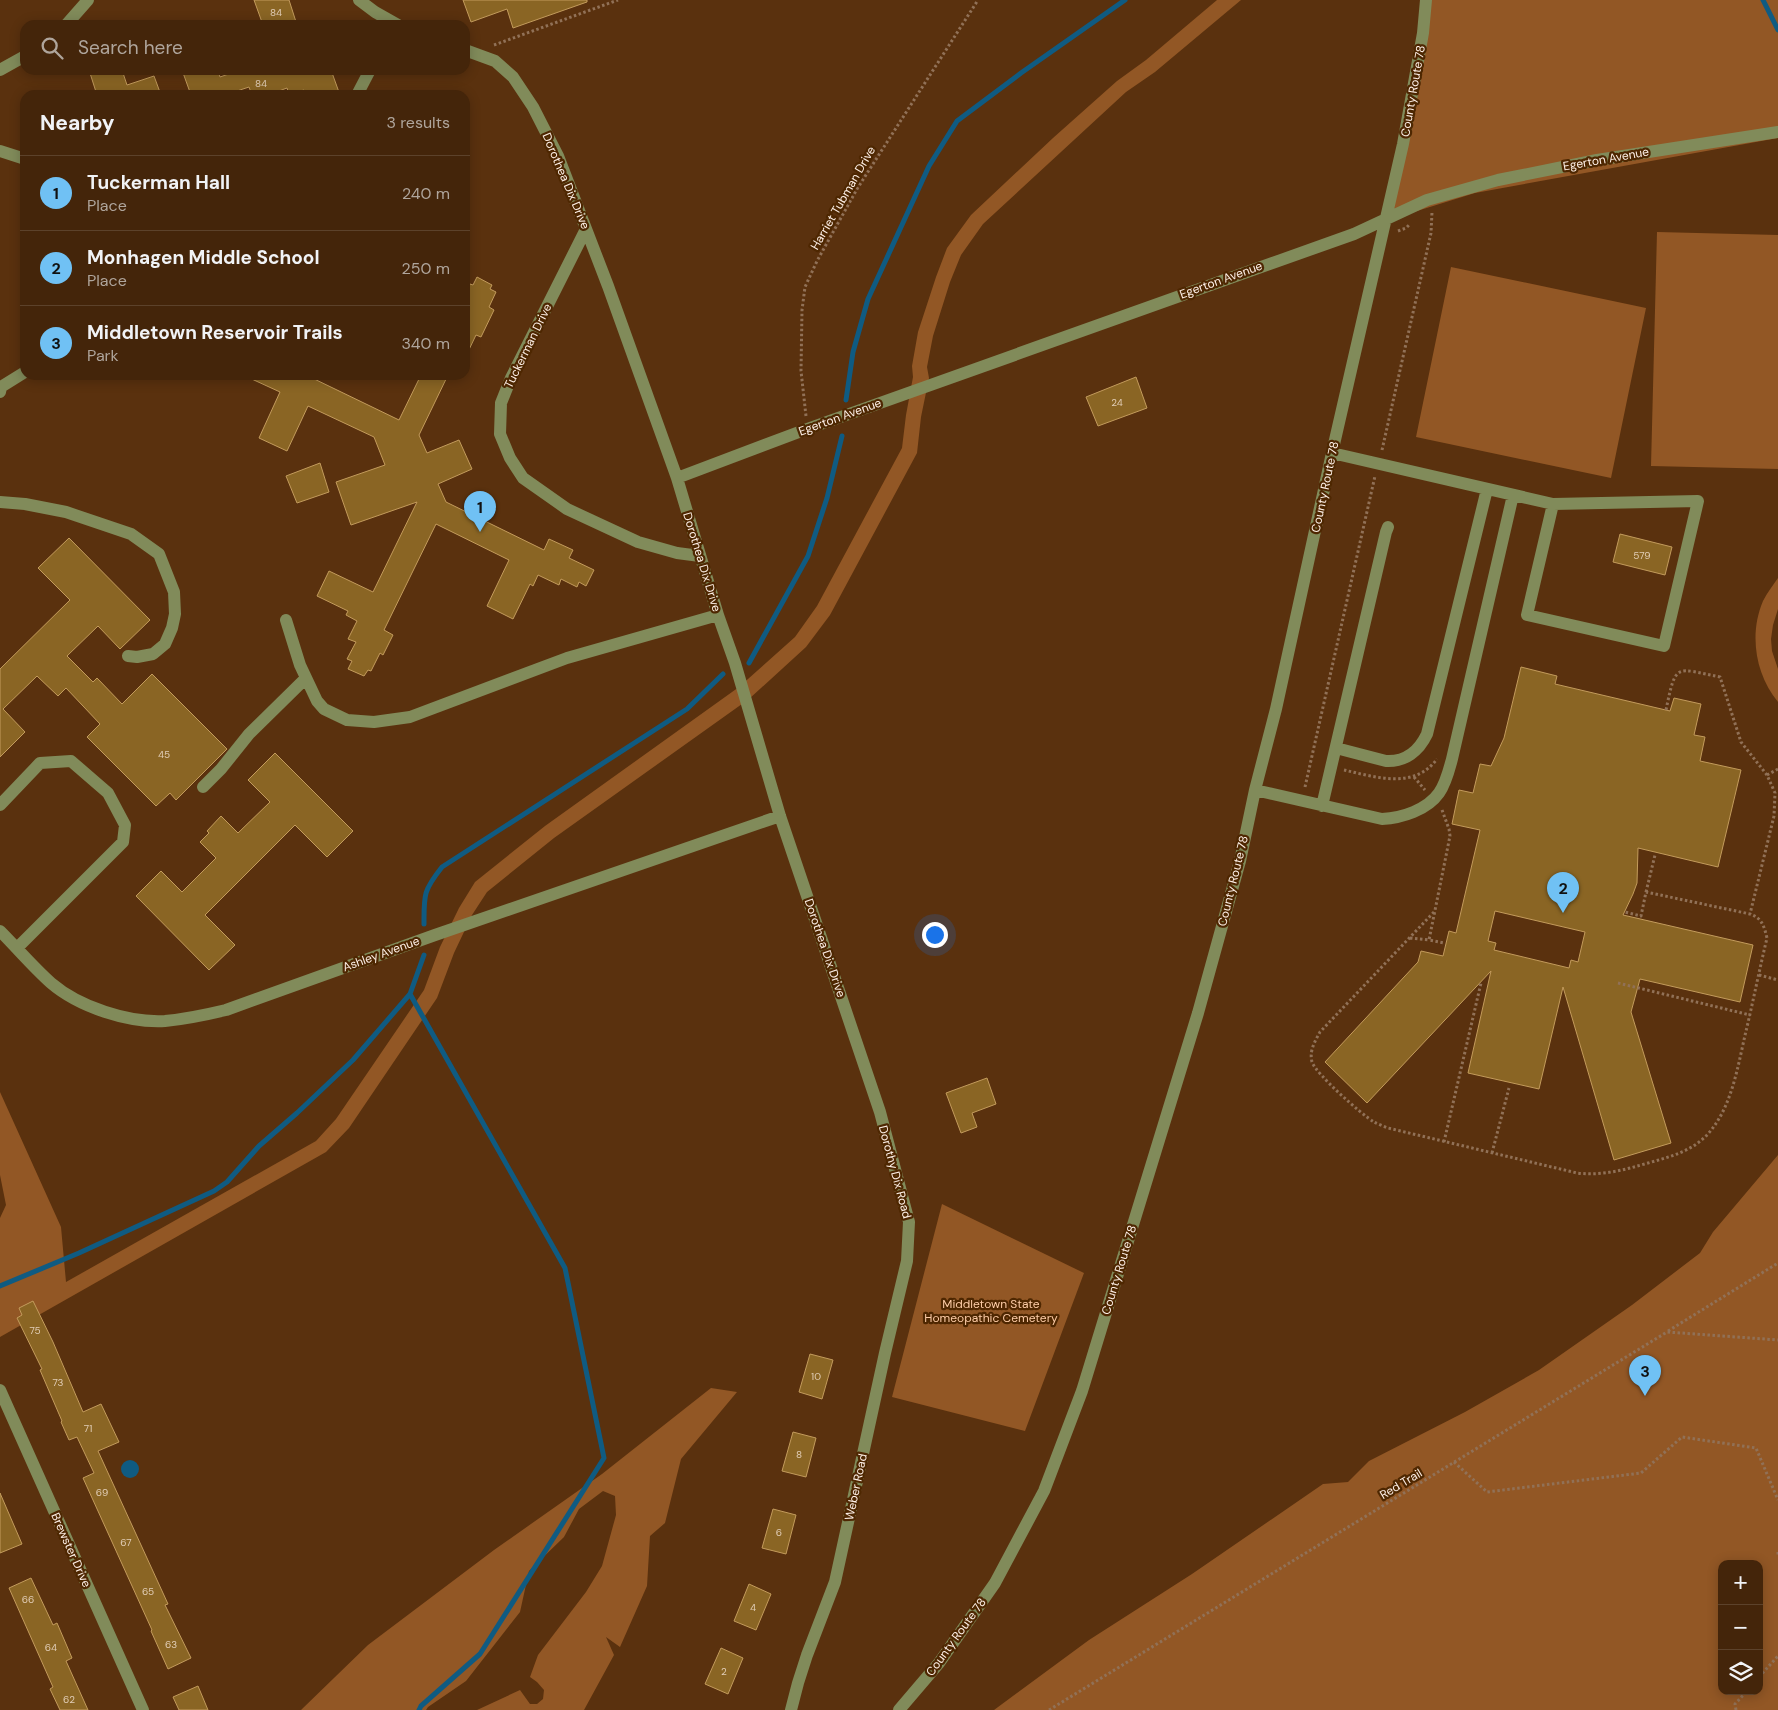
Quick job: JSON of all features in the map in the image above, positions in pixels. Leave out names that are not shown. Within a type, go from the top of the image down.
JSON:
[{"type":"street","points":[[70,20],[88,0]]},
{"type":"street","points":[[359,0],[388,20]]},
{"type":"street","name":"County Route 78","points":[[899,1710],[939,1663],[995,1583],[1044,1490],[1082,1391],[1198,1014],[1240,860],[1255,790],[1276,709],[1332,452],[1405,135],[1423,33],[1426,0]]},
{"type":"street","name":"Dorothea Dix Drive","points":[[470,51],[495,61],[513,77],[533,107],[558,156],[612,295],[677,478],[718,615],[735,663],[780,816],[880,1112]]},
{"type":"street","points":[[0,70],[20,59]]},
{"type":"street","points":[[360,90],[367,75]]},
{"type":"street","name":"Egerton Avenue","points":[[677,478],[807,429],[1354,234],[1427,200],[1498,180],[1597,160],[1778,132]]},
{"type":"street","points":[[0,151],[20,157]]},
{"type":"street","name":"Tuckerman Drive","points":[[586,229],[511,378],[501,403],[500,434],[510,458],[523,478],[567,509],[638,542],[677,553],[700,556]]},
{"type":"street","points":[[0,392],[1,387],[20,375]]},
{"type":"street","points":[[1332,452],[1553,504],[1698,501],[1664,646],[1527,615],[1553,504]]},
{"type":"street","points":[[1336,748],[1394,762],[1409,756],[1422,744],[1427,734],[1487,489]]},
{"type":"street","points":[[1255,790],[1374,818],[1396,818],[1413,812],[1433,800],[1444,784],[1452,759],[1507,493]]},
{"type":"street","points":[[0,502],[25,504],[66,512],[131,534],[159,554],[174,592],[175,614],[172,628],[166,644],[153,654],[137,657],[128,656]]},
{"type":"street","points":[[1322,806],[1388,527]]},
{"type":"street","points":[[286,620],[306,678],[317,701],[324,709],[347,720],[374,722],[410,717],[567,658],[718,615]]},
{"type":"street","points":[[203,787],[222,770],[249,734],[306,678]]},
{"type":"street","points":[[0,805],[40,763],[71,761],[108,793],[125,825],[123,842],[17,948]]},
{"type":"street","name":"Ashley Avenue","points":[[0,930],[52,984],[76,1000],[100,1010],[127,1017],[163,1021],[194,1018],[226,1010],[444,932],[780,816]]},
{"type":"street","name":"Dorothy Dix Road","points":[[880,1112],[909,1222],[907,1261]]},
{"type":"street","name":"Weber Road","points":[[791,1710],[807,1655],[835,1582],[907,1261]]},
{"type":"street","name":"Brewster Drive","points":[[0,1390],[143,1710]]},
{"type":"path","points":[[470,51],[618,0]]},
{"type":"path","name":"Harriet Tubman Drive","points":[[807,429],[801,370],[802,310],[805,287],[817,261],[857,189],[977,0]]},
{"type":"path","points":[[1426,215],[1440,210]]},
{"type":"path","points":[[1381,454],[1432,233],[1432,212]]},
{"type":"path","points":[[1382,238],[1406,228],[1414,221]]},
{"type":"path","points":[[1304,792],[1376,472]]},
{"type":"path","points":[[1666,710],[1673,678],[1677,673],[1684,670],[1720,677],[1740,742],[1767,775],[1774,793],[1774,816],[1750,914]]},
{"type":"path","points":[[1767,775],[1778,769]]},
{"type":"path","points":[[1414,777],[1442,811],[1450,836],[1429,940]]},
{"type":"path","points":[[1625,912],[1641,916],[1655,855]]},
{"type":"path","points":[[1434,912],[1320,1032],[1312,1048],[1314,1067],[1372,1121],[1404,1133],[1577,1173],[1597,1174],[1624,1170],[1682,1152],[1706,1136],[1719,1119],[1736,1074],[1767,938],[1764,925],[1757,917],[1750,914],[1646,892]]},
{"type":"path","points":[[1410,938],[1444,943]]},
{"type":"path","points":[[1758,975],[1778,980]]},
{"type":"path","points":[[1618,983],[1750,1015]]},
{"type":"path","points":[[1444,1142],[1481,984]]},
{"type":"path","points":[[1492,1153],[1509,1088]]},
{"type":"path","name":"Red Trail","points":[[1049,1710],[1778,1264]]},
{"type":"path","points":[[1667,1332],[1778,1340]]},
{"type":"path","points":[[1454,1462],[1487,1492],[1641,1473],[1682,1437],[1756,1448],[1778,1500]]},
{"type":"path","points":[[1763,1673],[1778,1656]]},
{"type":"path","points":[[1736,1710],[1735,1704],[1743,1695]]},
{"type":"green space","points":[[1217,0],[1241,0],[1155,72],[1126,92],[983,224],[961,255],[950,282],[933,336],[927,367],[929,378],[921,417],[917,453],[830,615],[806,647],[749,699],[554,838],[487,892],[472,915],[454,953],[437,998],[349,1128],[326,1152],[0,1337],[0,1218],[6,1205],[0,1175],[0,1092],[61,1227],[66,1282],[316,1141],[336,1119],[424,990],[440,947],[459,908],[475,882],[545,826],[739,687],[795,637],[817,606],[902,448],[918,332],[947,248],[971,215],[1053,138],[1117,81],[1146,60]]},
{"type":"green space","points":[[1428,0],[1778,0],[1778,138],[1475,193],[1388,220]]},
{"type":"green space","points":[[1657,232],[1778,235],[1778,469],[1651,466]]},
{"type":"green space","points":[[1451,267],[1646,308],[1611,478],[1416,437]]},
{"type":"green space","points":[[1778,578],[1778,609],[1771,639],[1772,651],[1778,669],[1778,702],[1770,691],[1759,666],[1756,627],[1763,601]]},
{"type":"green space","points":[[1778,1155],[1778,1710],[994,1710],[1089,1640],[1192,1574],[1323,1484],[1348,1482],[1369,1461],[1465,1412],[1539,1370],[1632,1305],[1700,1253],[1713,1232]]},
{"type":"green space","name":"Middletown State Homeopathic Cemetery","points":[[942,1204],[1084,1273],[1025,1431],[892,1397]]},
{"type":"green space","points":[[711,1388],[737,1392],[681,1459],[665,1523],[650,1536],[647,1586],[620,1647],[606,1637],[614,1655],[584,1710],[477,1710],[520,1690],[530,1704],[537,1704],[543,1699],[544,1690],[530,1677],[538,1655],[586,1592],[602,1566],[616,1515],[615,1496],[603,1491],[579,1509],[564,1537],[529,1571],[520,1612],[466,1681],[426,1710],[301,1710],[368,1645],[494,1550],[602,1474]]},
{"type":"water","points":[[130,1460],[136,1463],[139,1469],[136,1475],[130,1478],[124,1475],[121,1469],[124,1463]]},
{"type":"building","points":[[254,0],[289,0],[295,20],[261,20]]},
{"type":"building","points":[[463,0],[587,0],[587,2],[513,28],[507,9],[471,22]]},
{"type":"building","points":[[91,75],[124,75],[127,85],[154,76],[159,90],[95,90]]},
{"type":"building","points":[[184,75],[219,75],[220,77],[226,75],[333,75],[338,90],[288,90],[287,88],[282,90],[250,90],[249,87],[240,90],[189,90]]},
{"type":"building","points":[[477,277],[492,285],[490,289],[496,292],[489,307],[494,310],[481,337],[476,335],[470,348],[470,284],[473,285]]},
{"type":"building","points":[[1136,377],[1147,408],[1098,426],[1086,397]]},
{"type":"building","points":[[254,380],[316,380],[399,420],[419,380],[446,380],[419,435],[427,453],[459,440],[472,469],[438,484],[446,502],[544,550],[549,539],[573,550],[569,558],[594,570],[586,586],[579,582],[577,587],[561,579],[559,585],[538,575],[533,586],[530,584],[513,619],[487,606],[509,560],[436,524],[384,630],[393,635],[383,655],[380,653],[371,671],[368,670],[364,676],[348,669],[352,661],[347,659],[356,642],[348,639],[357,621],[346,615],[348,611],[317,596],[329,571],[373,592],[417,502],[351,525],[336,482],[385,465],[374,437],[308,406],[287,451],[259,438],[280,392]]},
{"type":"building","points":[[320,463],[329,492],[297,503],[286,476]]},
{"type":"building","points":[[1620,534],[1672,547],[1665,575],[1613,562]]},
{"type":"building","points":[[69,538],[150,620],[120,649],[98,626],[67,656],[93,682],[97,678],[122,704],[152,674],[227,749],[176,800],[170,793],[156,806],[87,737],[100,724],[66,688],[58,696],[37,676],[3,709],[25,732],[0,757],[0,669],[70,600],[38,568]]},
{"type":"building","points":[[1521,667],[1557,676],[1555,684],[1670,711],[1674,698],[1701,704],[1694,735],[1705,737],[1700,761],[1741,770],[1718,867],[1638,848],[1637,883],[1623,915],[1753,945],[1740,1002],[1640,979],[1631,1012],[1671,1143],[1614,1160],[1563,987],[1539,1089],[1468,1073],[1491,971],[1367,1103],[1325,1062],[1418,962],[1421,951],[1443,956],[1449,931],[1456,933],[1480,830],[1452,824],[1459,790],[1473,793],[1480,764],[1491,766],[1504,738]],"holes":[[[1495,911],[1585,932],[1578,962],[1571,960],[1569,968],[1494,950],[1496,943],[1488,941]]]},
{"type":"building","points":[[275,753],[353,831],[327,857],[295,825],[205,915],[235,945],[209,970],[136,896],[161,871],[182,892],[216,858],[200,842],[221,816],[238,833],[270,802],[248,780]]},
{"type":"building","points":[[987,1078],[996,1104],[972,1113],[977,1127],[961,1133],[946,1093]]},
{"type":"building","points":[[33,1301],[83,1412],[101,1404],[119,1442],[98,1451],[168,1604],[165,1605],[191,1658],[168,1669],[83,1478],[94,1473],[77,1437],[69,1440],[40,1370],[42,1369],[17,1318],[22,1315],[19,1308]]},
{"type":"building","points":[[810,1354],[833,1360],[822,1399],[799,1392]]},
{"type":"building","points":[[793,1432],[816,1438],[806,1477],[782,1471]]},
{"type":"building","points":[[0,1493],[22,1544],[0,1553]]},
{"type":"building","points":[[773,1509],[796,1515],[786,1554],[762,1548]]},
{"type":"building","points":[[31,1578],[53,1625],[57,1623],[72,1658],[66,1661],[88,1710],[60,1710],[50,1689],[53,1687],[9,1588]]},
{"type":"building","points":[[749,1584],[771,1594],[756,1630],[734,1621]]},
{"type":"building","points":[[721,1648],[743,1658],[728,1694],[705,1684]]},
{"type":"building","points":[[198,1686],[208,1710],[179,1710],[173,1697]]},
{"type":"waterway","points":[[846,400],[853,352],[868,299],[929,166],[957,121],[1021,73],[1125,0]]},
{"type":"waterway","points":[[1763,0],[1778,30]]},
{"type":"waterway","points":[[749,663],[808,556],[827,498],[842,436]]},
{"type":"waterway","points":[[424,924],[426,894],[431,882],[442,867],[687,709],[723,674]]},
{"type":"waterway","points":[[0,1286],[79,1253],[214,1191],[227,1182],[259,1146],[353,1060],[410,994],[424,955]]},
{"type":"waterway","points":[[410,994],[565,1268],[604,1458],[480,1654],[421,1706],[419,1710]]},
{"type":"place","name":"Tuckerman Hall","points":[[480,532]]},
{"type":"place","name":"Monhagen Middle School","points":[[1563,913]]},
{"type":"place","name":"Middletown Reservoir Trails","points":[[1645,1396]]}]
